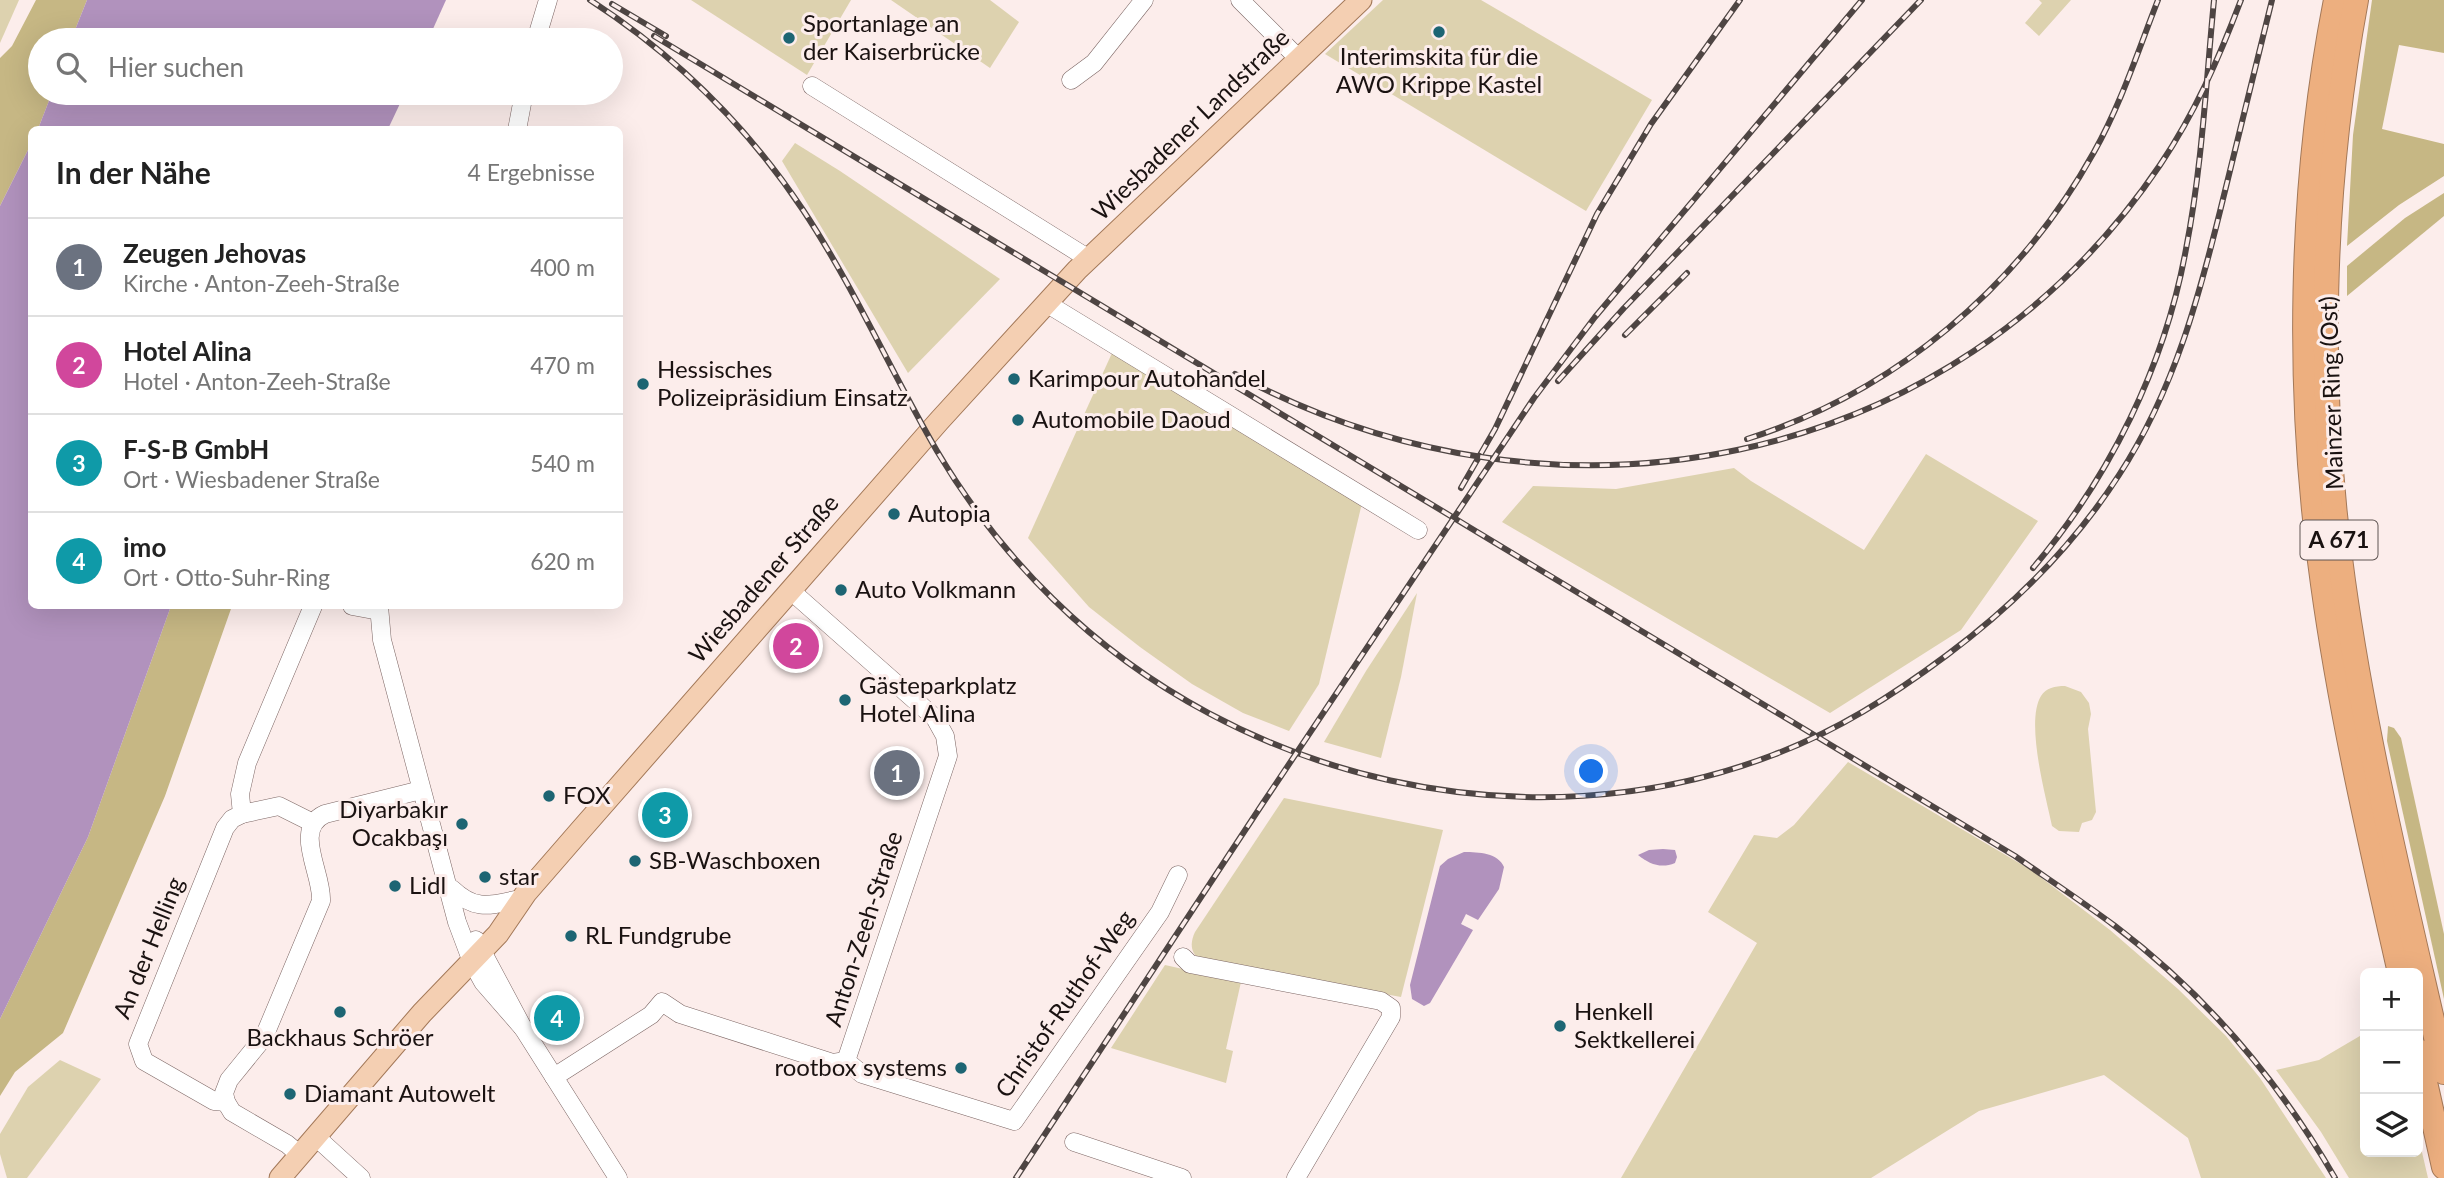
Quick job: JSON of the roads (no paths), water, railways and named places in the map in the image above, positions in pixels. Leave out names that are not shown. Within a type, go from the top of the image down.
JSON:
[{"type":"highway","name":"Mainzer Ring (Ost)","points":[[2336,0],[2316,138],[2308,249],[2306,361],[2311,472],[2322,583],[2340,694],[2399,968]]},
{"type":"highway","name":"Mainzer Ring (Ost)","points":[[2356,0],[2337,140],[2329,249],[2327,359],[2332,469],[2343,579],[2359,687],[2444,1072]]},
{"type":"highway","points":[[2423,1073],[2444,1167]]},
{"type":"main road","name":"Wiesbadener Landstraße","points":[[1083,264],[1361,0]]},
{"type":"main road","name":"Wiesbadener Straße","points":[[280,1178],[719,668],[1083,264]]},
{"type":"main road","name":"Wiesbadener Straße","points":[[422,1013],[435,986],[474,951]]},
{"type":"street","points":[[540,28],[548,0]]},
{"type":"street","points":[[1070,80],[1094,63],[1144,0]]},
{"type":"street","points":[[1240,0],[1299,59]]},
{"type":"street","points":[[811,86],[1083,264]]},
{"type":"street","points":[[518,126],[522,105]]},
{"type":"street","points":[[1046,303],[1418,530]]},
{"type":"street","name":"Anton-Zeeh-Straße","points":[[790,590],[935,718],[945,736],[948,756],[846,1061]]},
{"type":"street","points":[[312,609],[247,763],[240,794],[242,814],[279,806],[313,823]]},
{"type":"street","points":[[379,609],[382,639],[421,790],[448,881],[489,991],[523,1028]]},
{"type":"street","points":[[226,1102],[225,1086],[264,1037],[321,901],[322,891],[309,841],[313,823],[325,814],[421,790]]},
{"type":"street","name":"An der Helling","points":[[242,814],[232,819],[225,828],[138,1044],[140,1056],[150,1065],[214,1101],[226,1102],[232,1112],[300,1155]]},
{"type":"street","name":"Christof-Ruthof-Weg","points":[[554,1077],[651,1015],[662,1002],[680,1014],[833,1063],[846,1061],[862,1074],[1014,1121],[1160,912],[1178,875]]},
{"type":"street","points":[[448,881],[466,900],[481,906],[521,897]]},
{"type":"street","points":[[474,951],[618,1178]]},
{"type":"street","points":[[1183,957],[1191,964],[1381,1001],[1391,1008],[1391,1017],[1296,1178]]},
{"type":"street","points":[[444,990],[468,984],[489,991]]},
{"type":"street","points":[[316,1137],[362,1178]]},
{"type":"street","points":[[1074,1142],[1182,1178]]},
{"type":"railway","points":[[590,0],[680,68],[758,149],[822,239],[937,451],[962,491],[1020,565],[1053,599],[1127,662],[1209,713],[1298,753],[1390,780],[1486,795],[1583,796],[1679,783],[1773,755],[1842,724],[1906,685],[1947,655],[2019,595],[2062,550],[2119,475],[2139,442],[2171,375],[2205,268],[2272,0]]},
{"type":"railway","points":[[1461,488],[1495,429],[1597,214],[1651,124],[1740,0]]},
{"type":"railway","points":[[1016,1178],[1534,398],[1595,317],[1862,0]]},
{"type":"railway","points":[[1558,381],[1624,308],[1921,0]]},
{"type":"railway","points":[[1747,439],[1801,419],[1853,393],[1902,363],[1948,328],[1990,290],[2029,247],[2064,201],[2094,152],[2121,96],[2158,0]]},
{"type":"railway","points":[[2033,568],[2086,497],[2109,458],[2130,419],[2164,336],[2177,293],[2191,218],[2200,156],[2214,0]]},
{"type":"railway","points":[[1235,374],[1358,427],[1485,458],[1613,465],[1740,449],[1860,412],[1973,352],[2074,269],[2160,165],[2173,145],[2205,85],[2241,0]]},
{"type":"railway","points":[[612,4],[666,36]]},
{"type":"railway","points":[[654,36],[2015,856],[2148,952],[2209,1010],[2238,1041],[2290,1107],[2335,1178]]},
{"type":"railway","points":[[1625,335],[1687,273]]},
{"type":"place","name":"Interimskita für die AWO Krippe Kastel","points":[[1439,32]]},
{"type":"place","name":"Sportanlage an der Kaiserbrücke","points":[[789,38]]},
{"type":"place","name":"Karimpour Autohandel","points":[[1014,379]]},
{"type":"place","name":"Hessisches Polizeipräsidium Einsatz","points":[[643,384]]},
{"type":"place","name":"Automobile Daoud","points":[[1018,420]]},
{"type":"place","name":"Autopia","points":[[894,514]]},
{"type":"place","name":"Auto Volkmann","points":[[841,590]]},
{"type":"place","name":"Hotel Alina","points":[[796,646]]},
{"type":"place","name":"Gästeparkplatz Hotel Alina","points":[[845,700]]},
{"type":"place","name":"Zeugen Jehovas","points":[[897,773]]},
{"type":"place","name":"FOX","points":[[549,796]]},
{"type":"place","name":"F-S-B GmbH","points":[[665,815]]},
{"type":"place","name":"Diyarbakır Ocakbaşı","points":[[462,824]]},
{"type":"place","name":"SB-Waschboxen","points":[[635,861]]},
{"type":"place","name":"star","points":[[485,877]]},
{"type":"place","name":"Lidl","points":[[395,886]]},
{"type":"place","name":"RL Fundgrube","points":[[571,936]]},
{"type":"place","name":"Backhaus Schröer","points":[[340,1012]]},
{"type":"place","name":"imo","points":[[557,1018]]},
{"type":"place","name":"Henkell Sektkellerei","points":[[1560,1026]]},
{"type":"place","name":"rootbox systems","points":[[961,1068]]},
{"type":"place","name":"Diamant Autowelt","points":[[290,1094]]}]
